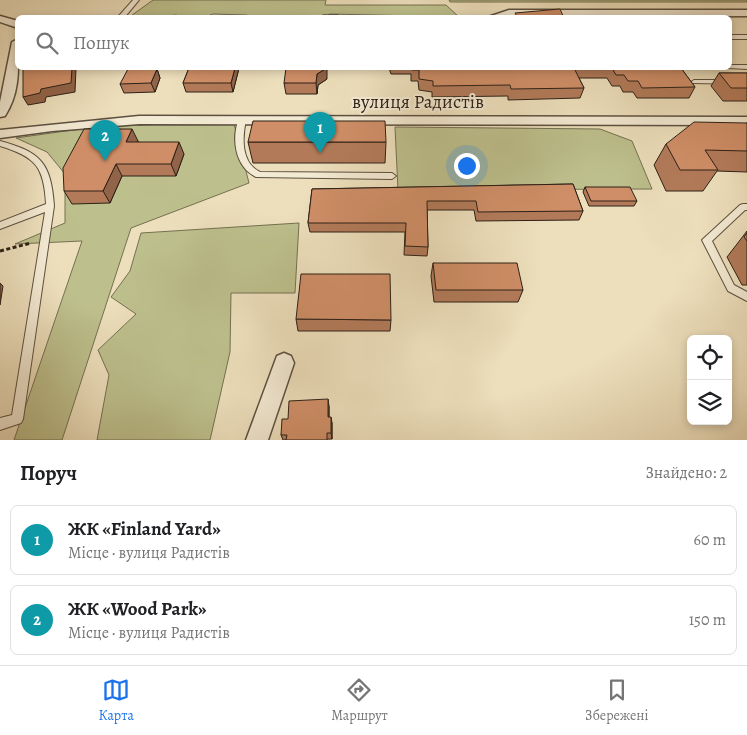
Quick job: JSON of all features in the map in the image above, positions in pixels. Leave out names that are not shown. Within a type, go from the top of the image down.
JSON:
[{"type":"street","points":[[500,15],[509,12],[747,13]]},
{"type":"street","points":[[0,19],[15,24]]},
{"type":"street","points":[[0,113],[7,101],[15,58]]},
{"type":"street","name":"вулиця Радистів","points":[[0,134],[52,127],[139,120],[747,121]]},
{"type":"street","points":[[257,440],[284,363]]},
{"type":"lane","points":[[123,15],[136,0]]},
{"type":"lane","points":[[732,37],[747,37]]},
{"type":"lane","points":[[732,67],[747,67]]},
{"type":"lane","points":[[694,82],[747,82]]},
{"type":"lane","points":[[242,120],[238,133],[244,164],[251,172],[259,175],[392,176]]},
{"type":"lane","points":[[0,143],[18,148],[35,157],[47,172],[50,206],[17,419],[0,424]]},
{"type":"lane","points":[[0,226],[50,206]]},
{"type":"lane","points":[[747,207],[743,207],[707,240],[731,288],[747,297]]},
{"type":"path","points":[[0,251],[46,239]]},
{"type":"green space","points":[[153,0],[326,0],[325,5],[446,5],[457,15],[213,14],[132,15]]},
{"type":"green space","points":[[449,0],[747,0],[747,2],[450,2]]},
{"type":"green space","points":[[159,124],[234,124],[249,183],[131,228],[62,440],[14,440],[82,241],[15,244],[65,223],[65,174],[47,152],[16,138],[87,128]]},
{"type":"green space","points":[[395,127],[600,129],[632,141],[652,189],[398,190]]},
{"type":"green space","points":[[299,223],[295,293],[231,293],[230,352],[210,440],[97,440],[109,375],[98,350],[136,314],[111,297],[130,271],[141,233]]},
{"type":"building","points":[[560,9],[563,15],[516,15],[515,13]]},
{"type":"building","points":[[23,70],[72,70],[71,83],[41,89],[40,93],[23,97]]},
{"type":"building","points":[[127,70],[157,70],[151,83],[120,84]]},
{"type":"building","points":[[188,70],[234,70],[231,83],[183,83]]},
{"type":"building","points":[[286,70],[324,70],[317,74],[316,83],[284,83]]},
{"type":"building","points":[[419,70],[575,70],[584,88],[511,89],[510,85],[433,86],[433,81],[419,79]]},
{"type":"building","points":[[613,70],[682,70],[695,87],[642,88],[638,81],[628,81],[624,75],[616,75]]},
{"type":"building","points":[[719,73],[747,73],[747,88],[731,88]]},
{"type":"building","points":[[253,121],[385,121],[386,142],[248,142]]},
{"type":"building","points":[[694,122],[747,123],[747,151],[705,150],[718,170],[680,170],[666,144]]},
{"type":"building","points":[[84,129],[132,129],[126,142],[179,142],[171,164],[116,164],[103,191],[64,191],[63,168]]},
{"type":"building","points":[[573,184],[583,211],[478,212],[476,201],[427,201],[428,247],[405,246],[406,223],[308,223],[312,189]]},
{"type":"building","points":[[585,187],[630,187],[637,201],[591,201]]},
{"type":"building","points":[[433,263],[517,263],[523,290],[436,290]]},
{"type":"building","points":[[301,274],[390,274],[391,320],[296,319]]},
{"type":"building","points":[[328,399],[328,417],[331,417],[331,433],[327,433],[327,440],[286,440],[287,435],[281,435],[282,419],[288,419],[289,401]]},
{"type":"place","name":"ЖК «Finland Yard»","points":[[320,153]]},
{"type":"place","name":"ЖК «Wood Park»","points":[[105,161]]}]
